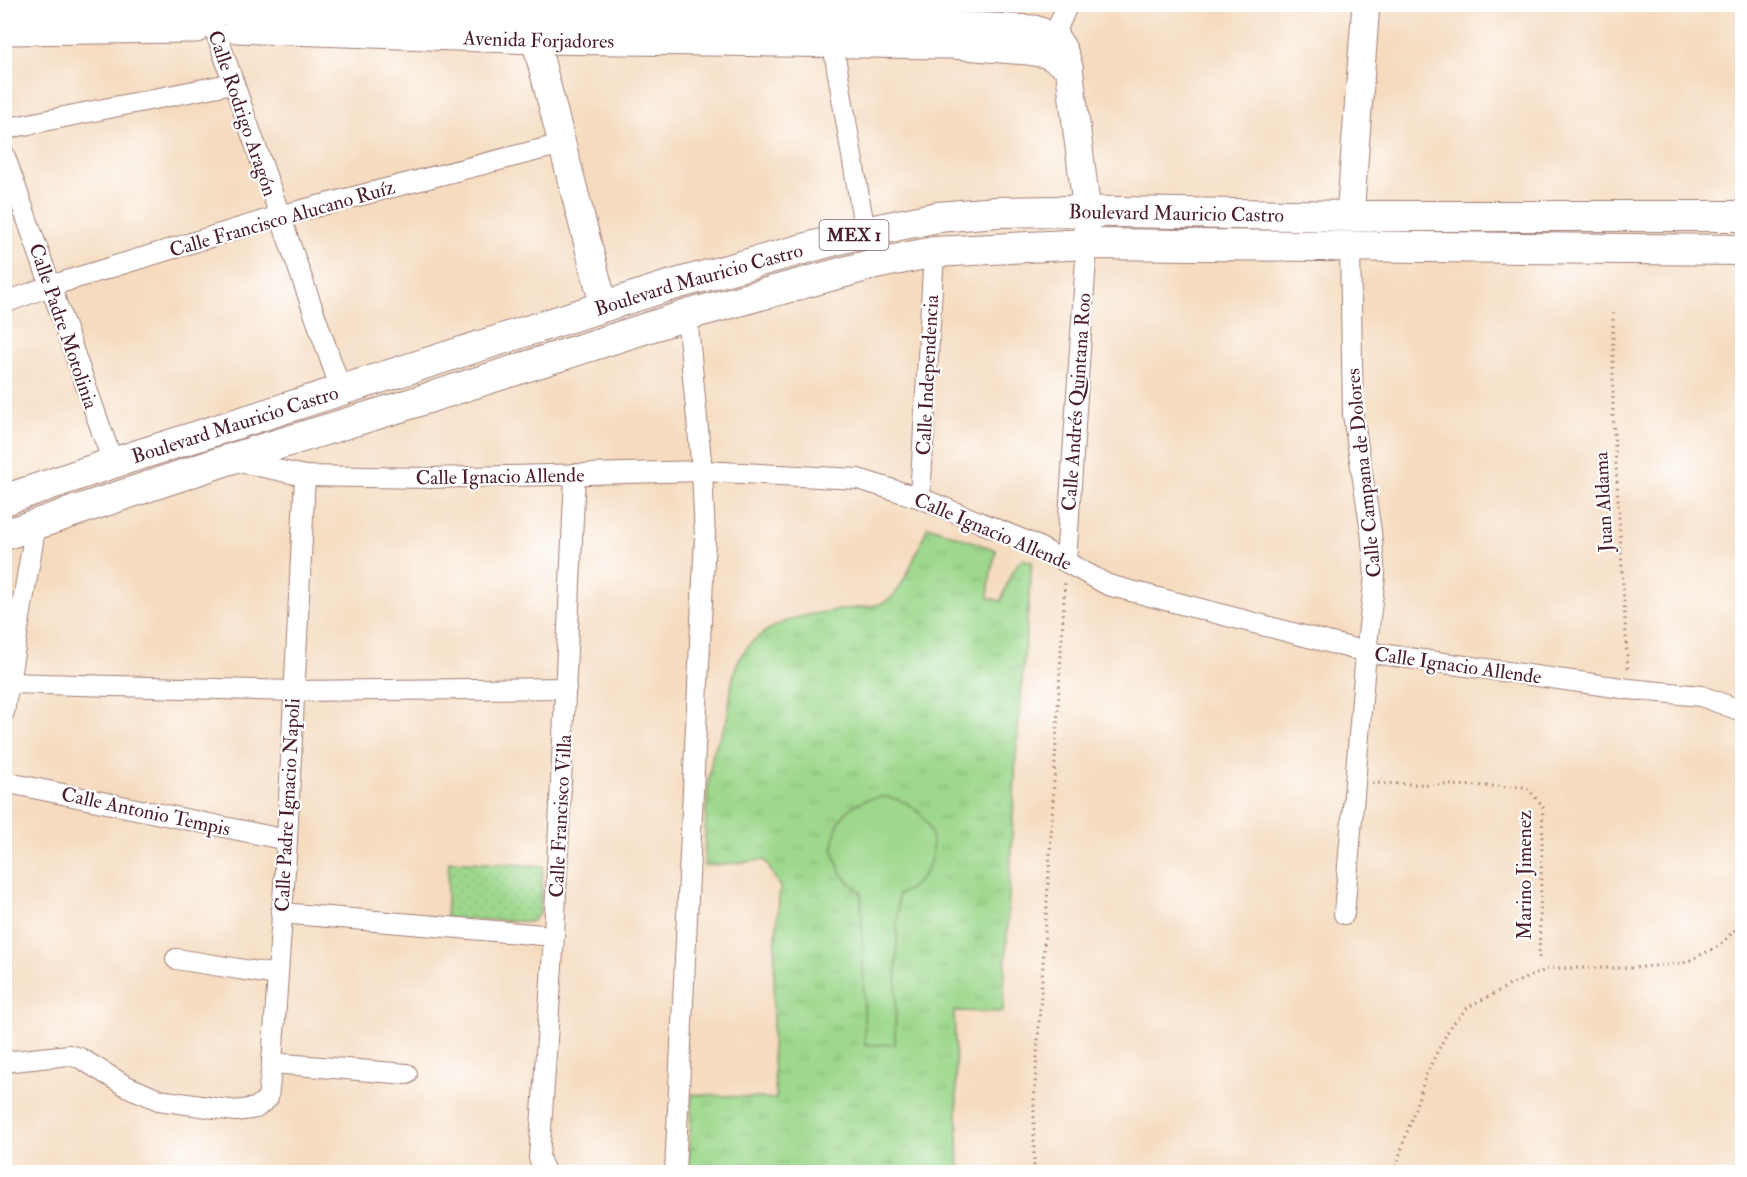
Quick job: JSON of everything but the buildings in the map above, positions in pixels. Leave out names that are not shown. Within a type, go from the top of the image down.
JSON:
[{"type":"main road","points":[[1350,216],[1366,4]]},
{"type":"main road","name":"Avenida Forjadores","points":[[4,11],[530,21],[829,23],[1034,29],[1056,52]]},
{"type":"main road","name":"Avenida Forjadores","points":[[4,31],[209,14]]},
{"type":"main road","points":[[530,21],[604,307]]},
{"type":"main road","points":[[1056,52],[1087,212],[1087,244]]},
{"type":"main road","points":[[1562,216],[1659,197],[1743,195]]},
{"type":"main road","name":"Boulevard Mauricio Castro","points":[[4,500],[665,287],[865,232],[938,217],[996,212],[1350,216],[1743,216]]},
{"type":"main road","points":[[1497,248],[1520,239],[1616,226],[1743,226]]},
{"type":"main road","name":"Boulevard Mauricio Castro","points":[[4,535],[230,459],[687,315],[870,265],[934,252],[1087,244],[1743,250]]},
{"type":"street","points":[[1056,52],[1068,4]]},
{"type":"street","name":"Calle Rodrigo Aragón","points":[[209,14],[342,390]]},
{"type":"street","points":[[829,23],[865,232]]},
{"type":"street","points":[[4,129],[234,82]]},
{"type":"street","name":"Calle Francisco Alucano Ruíz","points":[[4,303],[50,285],[279,216],[562,144]]},
{"type":"street","name":"Calle Padre Motolinia","points":[[4,154],[113,463]]},
{"type":"street","name":"Calle Andrés Quintana Roo","points":[[1066,561],[1087,244]]},
{"type":"street","name":"Calle Campana de Dolores","points":[[1344,914],[1366,652],[1375,576],[1371,531],[1353,415],[1350,247]]},
{"type":"street","name":"Calle Independencia","points":[[921,498],[934,252]]},
{"type":"street","points":[[675,1173],[705,537],[702,471],[687,315]]},
{"type":"street","name":"Calle Ignacio Allende","points":[[230,459],[305,476],[430,478],[702,471],[858,479],[921,498],[1033,544],[1108,585],[1366,652],[1629,689],[1701,696],[1743,711]]},
{"type":"street","name":"Calle Francisco Villa","points":[[542,1165],[575,474]]},
{"type":"street","name":"Calle Padre Ignacio Napoli","points":[[4,1062],[69,1054],[80,1058],[126,1086],[159,1100],[236,1111],[256,1108],[268,1098],[286,840],[305,476]]},
{"type":"street","points":[[4,712],[36,524]]},
{"type":"street","points":[[9,684],[294,691],[566,688]]},
{"type":"street","name":"Calle Antonio Tempis","points":[[4,782],[286,840]]},
{"type":"street","points":[[281,913],[554,936]]},
{"type":"street","points":[[176,959],[277,975]]},
{"type":"street","points":[[272,1063],[406,1074]]},
{"type":"path","name":"Juan Aldama","points":[[1613,313],[1612,415],[1629,689]]},
{"type":"path","points":[[1034,1173],[1034,1101],[1066,561]]},
{"type":"path","name":"Marino Jimenez","points":[[1355,783],[1526,787],[1543,806],[1539,959]]},
{"type":"path","points":[[1394,1173],[1427,1072],[1450,1027],[1468,1007],[1512,984],[1550,968],[1634,968],[1684,963],[1719,946],[1743,923]]},
{"type":"green space","points":[[928,526],[996,550],[988,598],[1001,601],[1010,576],[1021,559],[1032,561],[1016,756],[1003,1012],[954,1011],[959,1172],[688,1172],[692,1094],[776,1099],[772,1049],[775,950],[780,887],[765,860],[704,866],[707,798],[712,758],[727,719],[738,661],[751,643],[774,626],[814,614],[874,606],[891,598],[906,575]]},
{"type":"green space","points":[[887,797],[906,803],[919,813],[928,826],[932,841],[931,857],[925,872],[914,885],[898,895],[895,1044],[865,1045],[861,892],[847,880],[838,865],[834,849],[835,833],[842,819],[852,807],[868,799]]},
{"type":"green space","points":[[449,861],[543,866],[540,913],[531,922],[446,918]]}]
